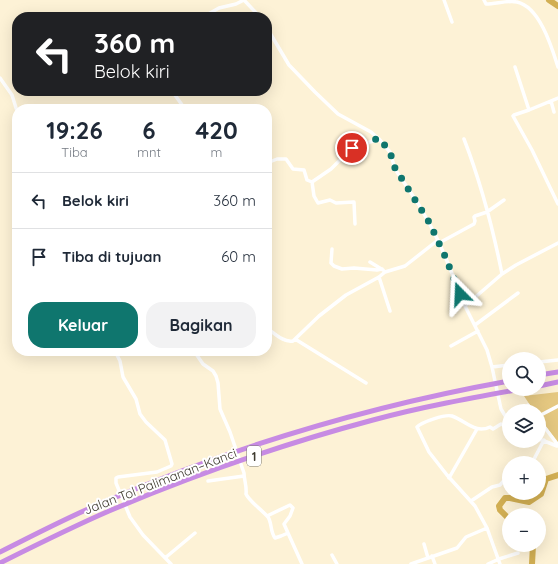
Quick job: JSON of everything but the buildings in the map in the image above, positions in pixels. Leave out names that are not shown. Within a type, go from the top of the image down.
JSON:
[{"type":"highway","points":[[546,374],[558,372]]},
{"type":"highway","name":"Jalan Tol Palimanan–Kanci","points":[[0,552],[104,502],[254,446],[375,410],[470,388],[502,382]]},
{"type":"highway","points":[[546,385],[558,382]]},
{"type":"highway","name":"Jalan Tol Palimanan–Kanci","points":[[0,563],[109,511],[257,455],[373,420],[502,393]]},
{"type":"street","points":[[211,12],[218,8],[236,4],[244,0],[255,12]]},
{"type":"street","points":[[444,0],[452,22]]},
{"type":"street","points":[[484,0],[486,4],[516,1],[526,5],[537,18],[548,36],[558,67]]},
{"type":"street","points":[[272,36],[289,65],[332,110],[344,118],[365,128],[379,138],[390,153],[395,168],[419,205],[438,241],[465,306],[487,350],[502,411]]},
{"type":"street","points":[[515,66],[529,110]]},
{"type":"street","points":[[0,78],[12,95]]},
{"type":"street","points":[[558,98],[529,110],[514,114],[513,117],[532,150],[558,204]]},
{"type":"street","points":[[551,101],[554,112]]},
{"type":"street","points":[[312,182],[331,169],[352,148],[379,138]]},
{"type":"street","points":[[464,139],[475,167],[502,274]]},
{"type":"street","points":[[274,160],[286,160],[293,169],[304,170],[307,180],[312,182]]},
{"type":"street","points":[[312,182],[314,196],[318,204],[330,200],[336,203],[354,202],[355,224]]},
{"type":"street","points":[[332,249],[332,263],[342,269],[351,268],[384,271],[405,266],[438,241],[474,224],[474,217],[487,212],[504,200]]},
{"type":"street","points":[[465,306],[502,274],[558,243]]},
{"type":"street","points":[[370,262],[384,271]]},
{"type":"street","points":[[272,332],[289,342],[293,341],[319,316],[346,295],[379,277],[384,271]]},
{"type":"street","points":[[379,277],[390,311]]},
{"type":"street","points":[[474,325],[518,294]]},
{"type":"street","points":[[452,346],[478,331]]},
{"type":"street","points":[[295,339],[366,383]]},
{"type":"street","points":[[118,356],[123,377],[136,399],[140,414],[146,422],[165,440],[172,464],[170,467],[157,472],[118,477],[116,478],[116,483],[130,517],[143,535],[171,564]]},
{"type":"street","points":[[197,356],[203,364],[213,371],[216,376],[220,409],[244,475],[247,487],[247,496],[267,516],[270,521],[274,538],[288,533]]},
{"type":"street","points":[[546,361],[558,360]]},
{"type":"street","points":[[492,367],[502,366]]},
{"type":"street","points":[[546,412],[558,406]]},
{"type":"street","points":[[500,564],[487,528],[475,506],[449,478],[429,452],[417,426],[429,420],[450,416],[477,430],[490,427],[493,429],[502,424]]},
{"type":"street","points":[[546,429],[558,445]]},
{"type":"street","points":[[449,478],[477,430]]},
{"type":"street","points":[[546,441],[558,445]]},
{"type":"street","points":[[208,481],[244,475]]},
{"type":"street","points":[[471,500],[502,483]]},
{"type":"street","points":[[267,516],[290,505],[292,506],[293,510],[284,524],[302,564]]},
{"type":"street","points":[[411,564],[457,548],[466,537],[487,528]]},
{"type":"street","points":[[165,558],[195,533]]},
{"type":"street","points":[[172,544],[176,549]]},
{"type":"street","points":[[424,544],[428,558]]},
{"type":"street","points":[[488,564],[499,558],[518,553]]},
{"type":"street","points":[[332,555],[337,564]]},
{"type":"street","points":[[432,556],[436,564]]},
{"type":"shaded area","points":[[558,392],[558,443],[546,427],[546,404],[529,404],[524,396],[546,396],[546,393]]},
{"type":"waterway","points":[[549,0],[558,6]]},
{"type":"waterway","points":[[502,512],[499,506],[505,498],[529,502],[541,494],[546,479],[558,475]]},
{"type":"waterway","points":[[532,564],[533,552]]},
{"type":"route","points":[[352,148],[379,138],[390,152],[395,168],[419,205],[434,232],[460,294]]}]
